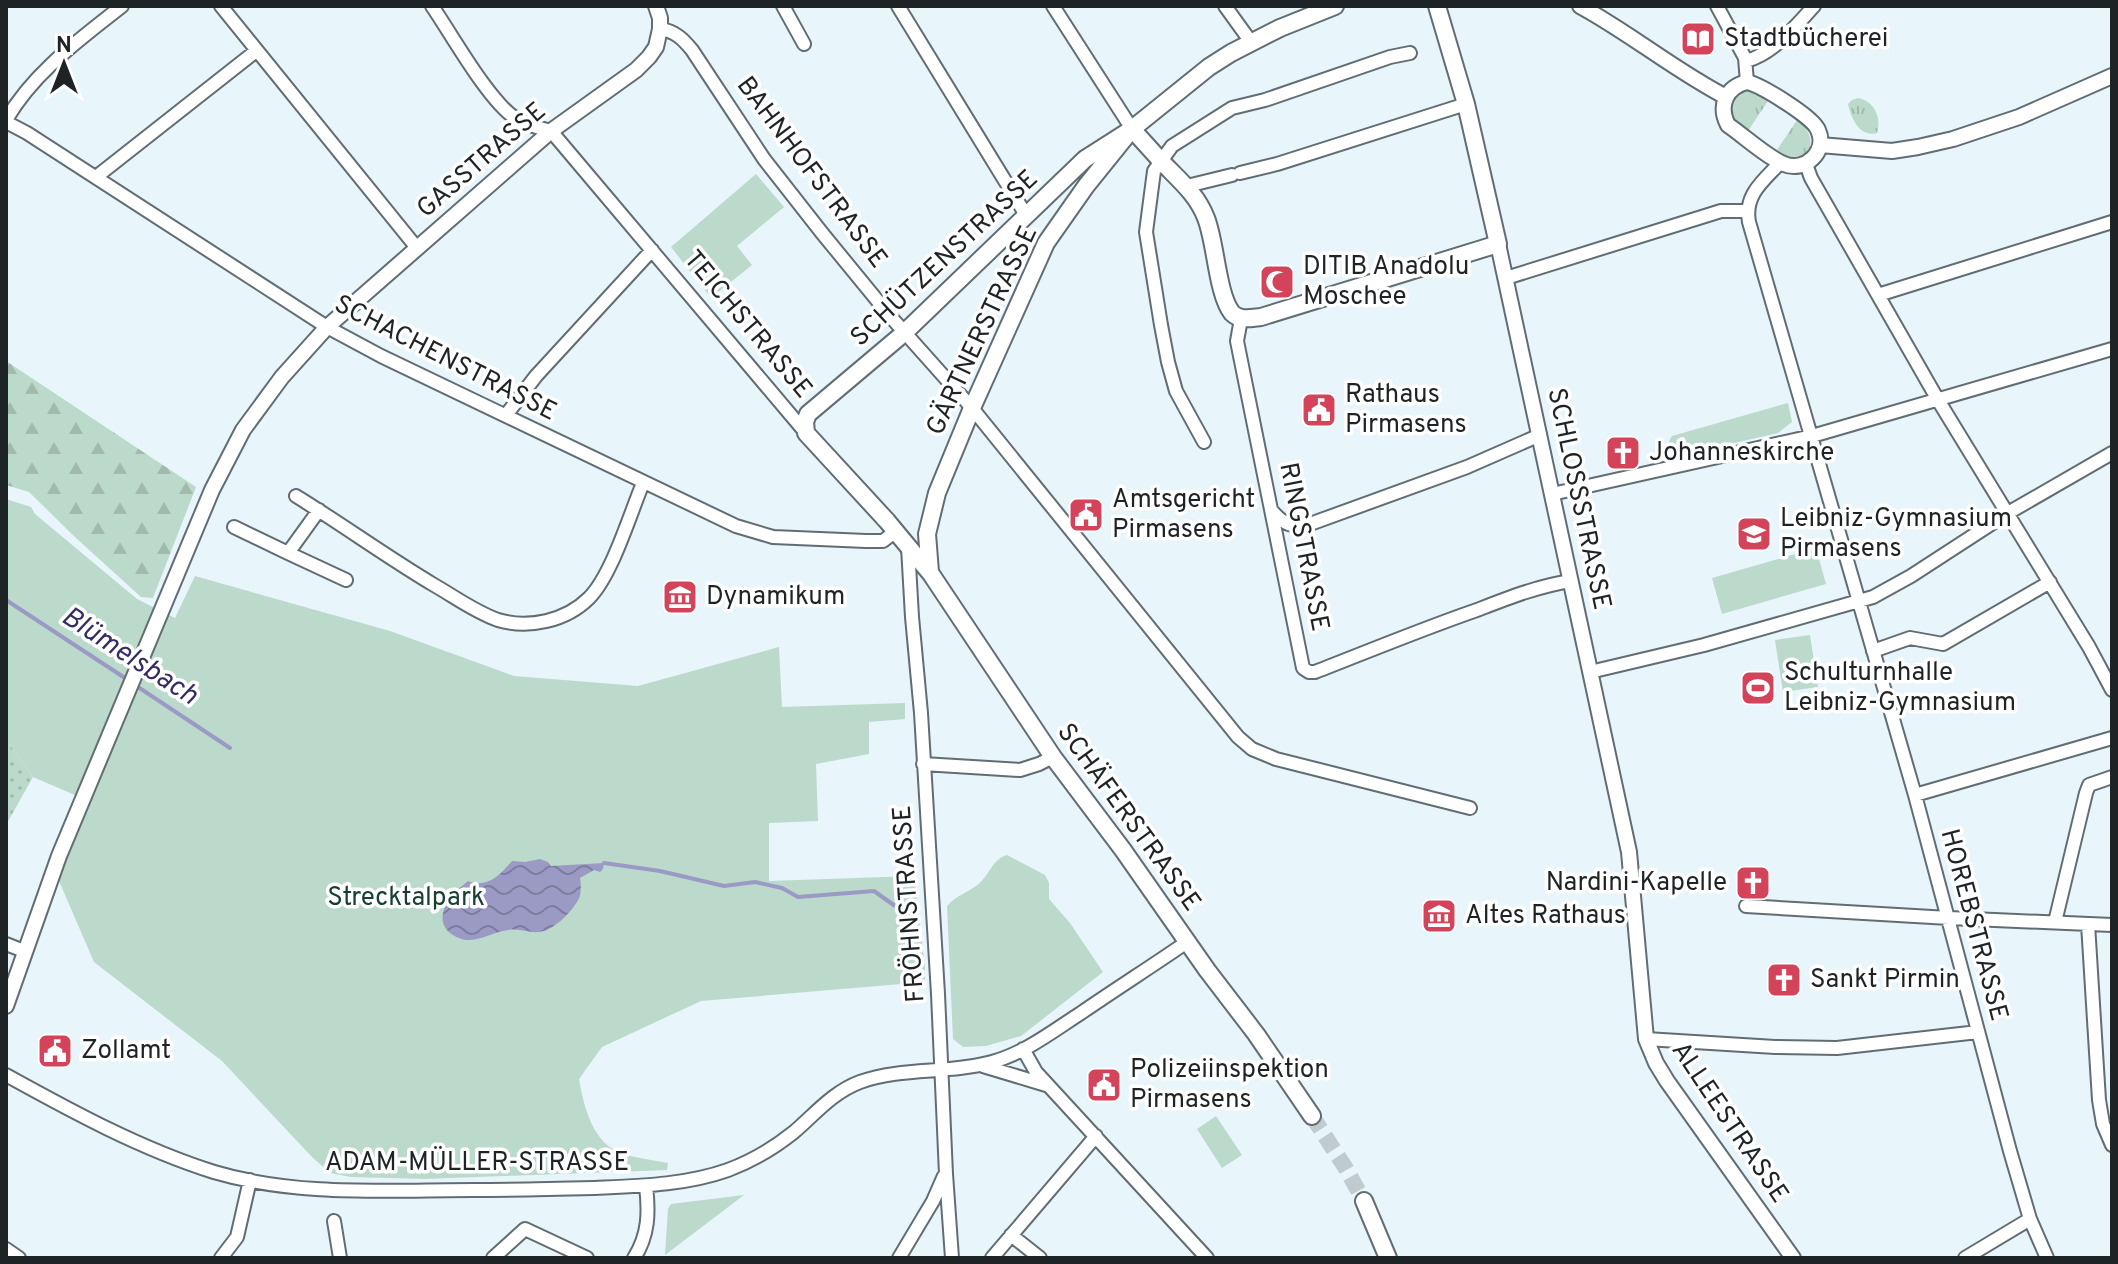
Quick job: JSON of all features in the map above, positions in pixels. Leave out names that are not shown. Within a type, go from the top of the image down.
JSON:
[{"type":"main road","name":"GÄRTNERSTRASSE","points":[[931,574],[927,552],[929,518],[937,493],[1046,243],[1086,186],[1132,129],[1209,67],[1251,42],[1335,6]]},
{"type":"main road","name":"SCHLOSSSTRASSE","points":[[1437,6],[1466,104],[1498,244]]},
{"type":"main road","name":"SCHÜTZENSTRASSE","points":[[806,433],[808,414],[904,333],[1085,159],[1132,129]]},
{"type":"main road","points":[[1132,129],[1187,186],[1206,218],[1223,291],[1234,315],[1241,319],[1261,317],[1498,244]]},
{"type":"main road","name":"TEICHSTRASSE","points":[[806,433],[908,547]]},
{"type":"main road","points":[[892,526],[910,528],[929,518]]},
{"type":"main road","name":"SCHÄFERSTRASSE","points":[[908,547],[931,574],[1053,757],[1256,1034],[1312,1116]]},
{"type":"main road","points":[[1364,1201],[1388,1258]]},
{"type":"street","points":[[6,121],[43,72],[122,6]]},
{"type":"street","points":[[221,6],[417,248]]},
{"type":"street","points":[[432,6],[504,109],[527,124],[551,131]]},
{"type":"street","points":[[656,6],[660,29]]},
{"type":"street","points":[[783,6],[804,44]]},
{"type":"street","points":[[898,6],[1026,215]]},
{"type":"street","points":[[1053,6],[1132,129]]},
{"type":"street","points":[[1225,6],[1251,42]]},
{"type":"street","points":[[1580,6],[1678,70],[1726,97]]},
{"type":"street","points":[[1717,6],[1746,61],[1747,82]]},
{"type":"street","points":[[1746,61],[1760,56],[1776,44],[1814,6]]},
{"type":"street","name":"GASSTRASSE","points":[[24,951],[59,856],[212,490],[260,404],[327,327],[551,131],[636,70],[656,47],[660,29]]},
{"type":"street","name":"BAHNHOFSTRASSE","points":[[660,29],[679,36],[692,50],[764,159],[828,240],[904,333],[972,408],[1247,746],[1276,759],[1470,808]]},
{"type":"street","points":[[96,177],[256,51]]},
{"type":"street","points":[[1204,442],[1176,391],[1165,350],[1146,232],[1154,171],[1172,146],[1232,108],[1405,54]]},
{"type":"street","points":[[1820,145],[1892,151],[1953,139],[2019,117],[2112,76]]},
{"type":"street","points":[[1747,82],[1759,85],[1818,128],[1820,145],[1806,164],[1791,167],[1780,163],[1728,125],[1723,109],[1726,97],[1735,86],[1747,82]]},
{"type":"street","points":[[1187,186],[1352,141],[1466,104]]},
{"type":"street","name":"SCHACHENSTRASSE","points":[[6,121],[327,327],[381,356],[736,526],[761,535],[875,541],[883,541],[892,526]]},
{"type":"street","name":"TEICHSTRASSE","points":[[551,131],[806,433]]},
{"type":"street","points":[[1506,278],[1721,211],[1747,211],[1758,185],[1780,163]]},
{"type":"street","points":[[1806,164],[1811,178],[1938,400],[2050,582],[2112,690]]},
{"type":"street","name":"HOREBSTRASSE","points":[[1747,211],[1780,335],[1915,795],[2030,1219],[2047,1258]]},
{"type":"street","points":[[1878,295],[2112,222]]},
{"type":"street","name":"SCHLOSSSTRASSE","points":[[1498,244],[1629,852],[1642,1008]]},
{"type":"street","points":[[506,415],[536,376],[652,250]]},
{"type":"street","name":"RINGSTRASSE","points":[[1241,319],[1237,341],[1303,668],[1315,672],[1522,593],[1571,581]]},
{"type":"street","points":[[1552,494],[1812,436],[2112,349]]},
{"type":"street","points":[[1272,511],[1292,527],[1310,524],[1467,467],[1540,435]]},
{"type":"street","points":[[1590,672],[1704,645],[1887,591],[2008,513],[2112,453]]},
{"type":"street","points":[[296,496],[476,610],[500,620],[533,623],[560,618],[590,596],[604,577],[643,483]]},
{"type":"street","points":[[288,553],[319,510]]},
{"type":"street","points":[[234,527],[346,580]]},
{"type":"street","name":"FRÖHNSTRASSE","points":[[908,547],[921,713],[952,1258]]},
{"type":"street","points":[[1873,651],[1910,638],[1943,644],[2050,582]]},
{"type":"street","points":[[1915,795],[2112,738]]},
{"type":"street","points":[[923,764],[1020,770],[1053,757]]},
{"type":"street","points":[[2055,922],[2089,785],[2112,777]]},
{"type":"street","points":[[1746,906],[2112,925]]},
{"type":"street","points":[[2088,924],[2099,1100],[2103,1124],[2112,1145]]},
{"type":"street","points":[[980,1065],[1023,1049],[1187,942]]},
{"type":"street","points":[[6,944],[24,951],[6,1006]]},
{"type":"street","name":"ALLEESTRASSE","points":[[1642,1008],[1646,1039],[1656,1063],[1793,1258]]},
{"type":"street","points":[[1646,1039],[1837,1048],[1978,1032]]},
{"type":"street","points":[[1023,1049],[1036,1072],[1207,1258]]},
{"type":"street","points":[[980,1065],[1051,1086]]},
{"type":"street","name":"ADAM-MÜLLER-STRASSE","points":[[6,1075],[97,1123],[160,1151],[216,1172],[250,1180],[327,1190],[506,1190],[646,1186],[725,1171],[750,1160],[794,1131],[825,1103],[857,1083],[894,1075],[980,1065]]},
{"type":"street","points":[[992,1258],[1096,1136]]},
{"type":"street","points":[[899,1258],[946,1174]]},
{"type":"street","points":[[221,1258],[237,1237],[250,1180]]},
{"type":"street","points":[[634,1258],[646,1232],[646,1186]]},
{"type":"street","points":[[1965,1258],[2030,1219]]},
{"type":"street","points":[[334,1221],[340,1258]]},
{"type":"street","points":[[493,1258],[525,1229],[587,1258]]},
{"type":"street","points":[[1011,1235],[1040,1258]]},
{"type":"street","points":[[6,1249],[19,1258]]},
{"type":"green space","points":[[1746,91],[1768,101],[1748,131],[1736,121],[1730,110],[1733,100]]},
{"type":"green space","points":[[1858,98],[1868,102],[1875,111],[1877,133],[1866,133],[1854,121],[1848,104]]},
{"type":"green space","points":[[1797,120],[1806,128],[1810,144],[1808,151],[1795,157],[1777,150]]},
{"type":"green space","points":[[756,174],[784,207],[737,246],[752,265],[711,298],[671,247]]},
{"type":"green space","points":[[6,361],[196,487],[153,598],[141,597],[29,492],[6,485]]},
{"type":"green space","points":[[1788,403],[1792,422],[1778,433],[1673,457],[1669,441],[1672,436]]},
{"type":"green space","name":"Strecktalpark","points":[[6,499],[31,507],[35,514],[137,599],[175,618],[195,576],[390,631],[514,676],[638,686],[779,647],[782,707],[905,703],[905,719],[869,722],[869,754],[816,764],[818,821],[769,823],[769,881],[914,876],[925,982],[701,1001],[602,1047],[579,1079],[584,1102],[597,1134],[623,1154],[668,1163],[667,1170],[425,1179],[351,1177],[330,1173],[222,1061],[94,962],[59,881],[91,802],[33,777],[6,740]]},
{"type":"green space","points":[[1816,548],[1826,584],[1722,614],[1712,578]]},
{"type":"green space","points":[[1810,635],[1818,687],[1783,692],[1775,640]]},
{"type":"green space","points":[[6,740],[33,777],[6,825]]},
{"type":"green space","points":[[1007,855],[1045,875],[1049,883],[1049,899],[1070,923],[1103,972],[1021,1036],[986,1046],[963,1047],[953,1039],[947,906],[980,883],[995,863]]},
{"type":"green space","points":[[1216,1116],[1242,1155],[1222,1168],[1197,1129]]},
{"type":"green space","points":[[744,1195],[665,1255],[671,1204]]},
{"type":"water","points":[[540,859],[551,866],[604,863],[600,872],[594,870],[580,878],[577,901],[569,913],[545,931],[508,930],[471,940],[449,932],[444,925],[444,911],[452,897],[468,881],[487,882],[498,876],[512,861]]},
{"type":"waterway","name":"Blümelsbach","points":[[6,600],[128,680]]},
{"type":"waterway","name":"Blümelsbach","points":[[135,685],[230,748]]},
{"type":"waterway","points":[[604,863],[660,871],[724,886],[755,882],[782,888],[798,897],[874,891],[912,918]]},
{"type":"tunnel","points":[[1312,1116],[1364,1201]]},
{"type":"place","name":"Stadtbücherei","points":[[1698,39]]},
{"type":"place","name":"DITIB Anadolu Moschee","points":[[1277,282]]},
{"type":"place","name":"Rathaus Pirmasens","points":[[1319,410]]},
{"type":"place","name":"Johanneskirche","points":[[1623,453]]},
{"type":"place","name":"Amtsgericht Pirmasens","points":[[1086,515]]},
{"type":"place","name":"Leibniz-Gymnasium Pirmasens","points":[[1754,534]]},
{"type":"place","name":"Dynamikum","points":[[680,597]]},
{"type":"place","name":"Schulturnhalle Leibniz-Gymnasium","points":[[1758,688]]},
{"type":"place","name":"Nardini-Kapelle","points":[[1753,883]]},
{"type":"place","name":"Altes Rathaus","points":[[1439,916]]},
{"type":"place","name":"Sankt Pirmin","points":[[1784,980]]},
{"type":"place","name":"Zollamt","points":[[55,1051]]},
{"type":"place","name":"Polizeiinspektion Pirmasens","points":[[1104,1085]]}]
